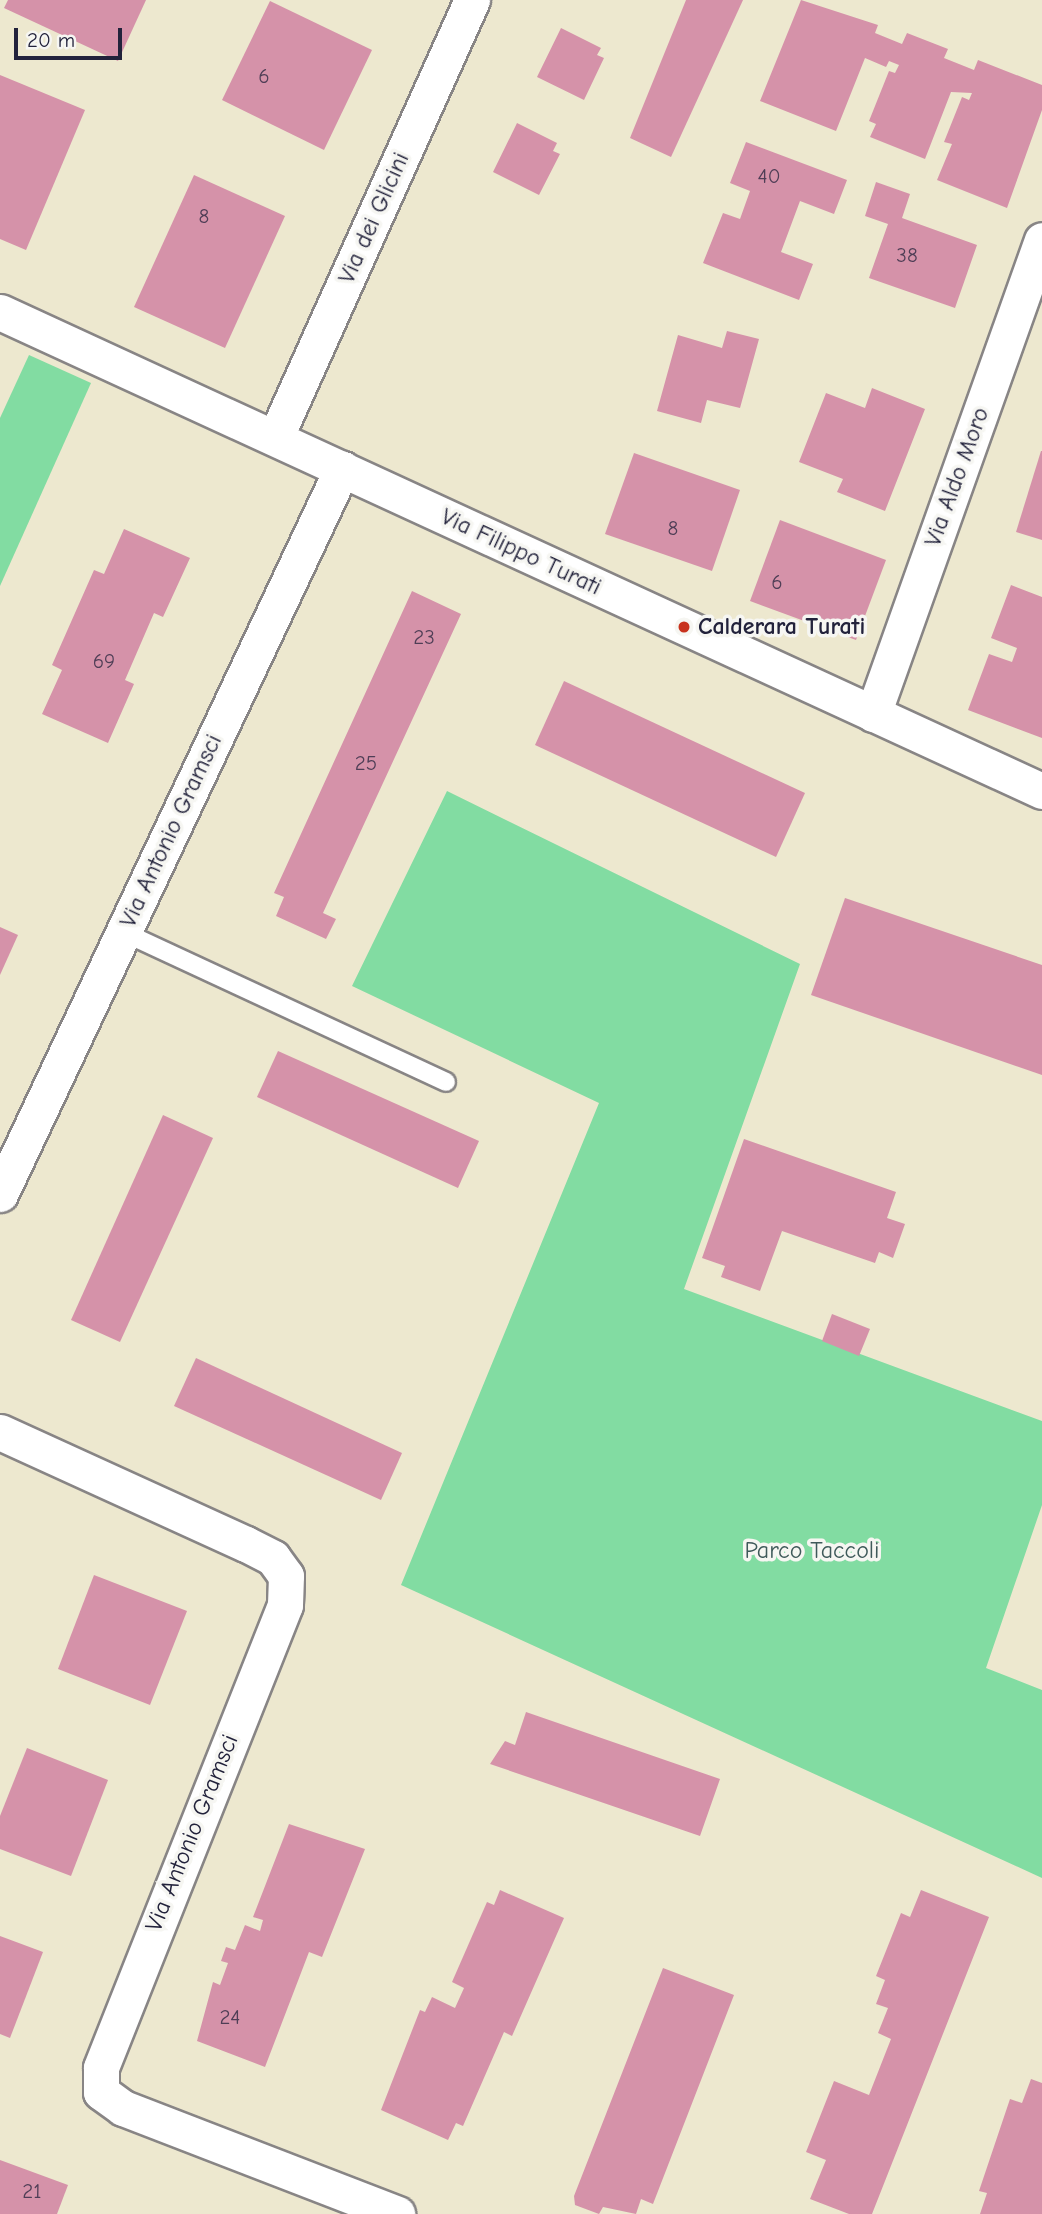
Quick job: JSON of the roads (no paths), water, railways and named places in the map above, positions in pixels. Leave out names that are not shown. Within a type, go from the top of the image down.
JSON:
[{"type":"street","name":"Via dei Glicini","points":[[276,436],[472,0]]},
{"type":"street","name":"Via Aldo Moro","points":[[873,714],[1042,240]]},
{"type":"street","name":"Via Filippo Turati","points":[[0,312],[276,436],[342,469],[1042,791]]},
{"type":"street","name":"Via Antonio Gramsci","points":[[0,1194],[342,469]]},
{"type":"street","name":"Via Antonio Gramsci","points":[[0,1432],[246,1544],[272,1558],[286,1576],[285,1605],[101,2068],[101,2092],[123,2108],[397,2214]]},
{"type":"lane","points":[[123,932],[446,1082]]},
{"type":"place","name":"Calderara Turati","points":[[684,627]]},
{"type":"park label","name":"Parco Taccoli","points":[[812,1551]]}]
